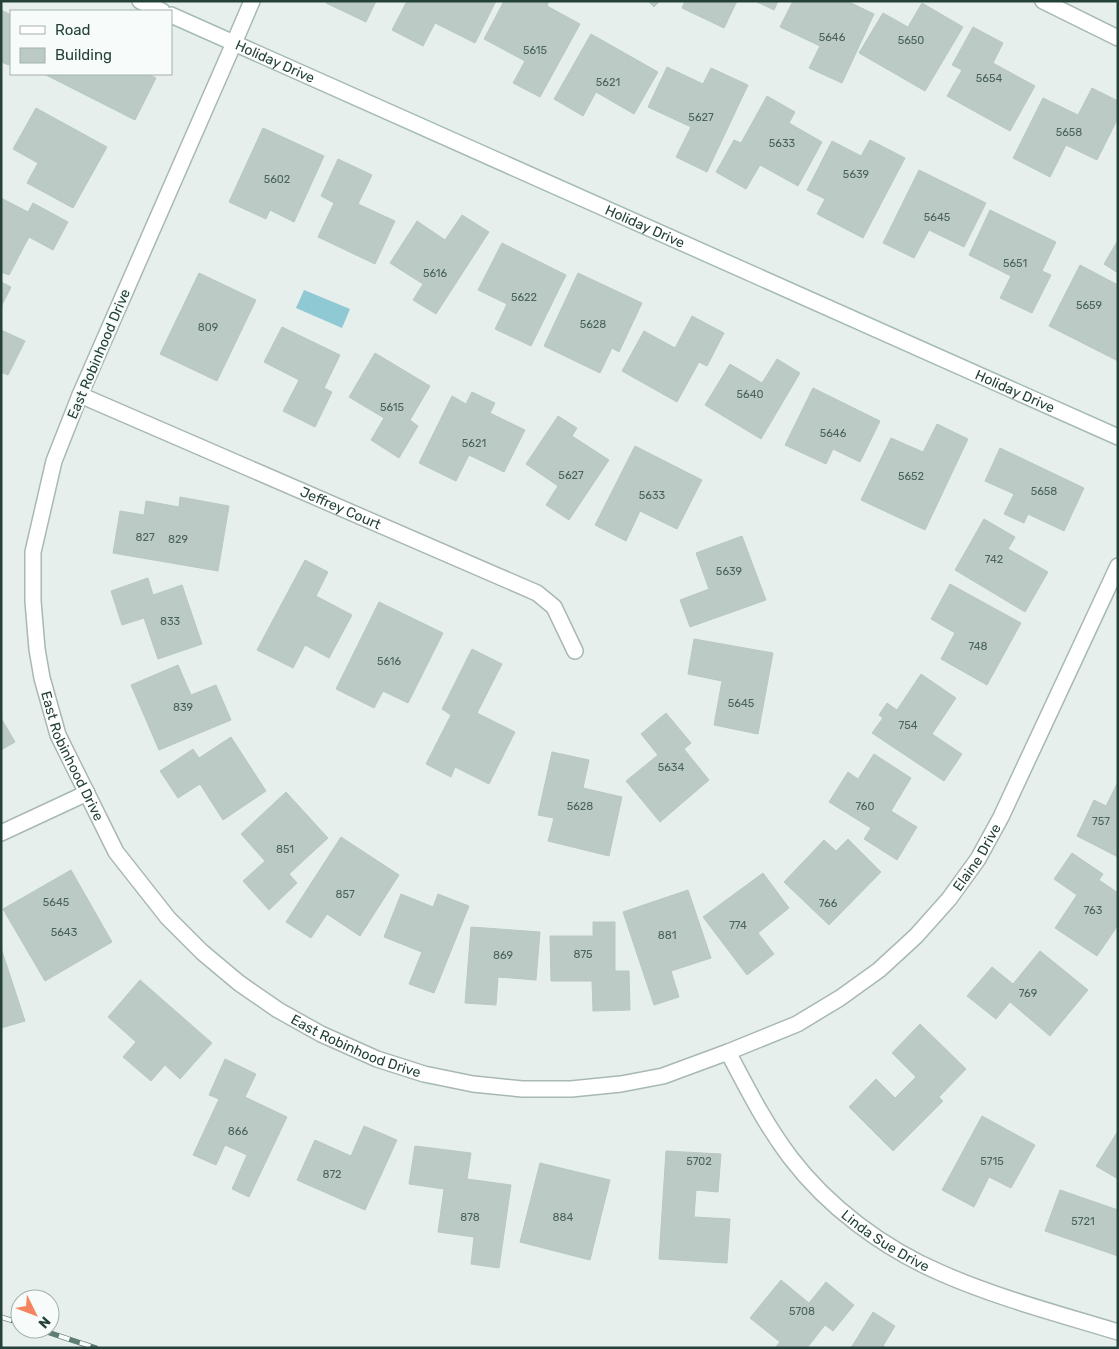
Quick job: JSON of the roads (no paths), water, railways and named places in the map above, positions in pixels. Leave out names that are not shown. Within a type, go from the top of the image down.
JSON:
[{"type":"street","points":[[140,1],[160,10]]},
{"type":"street","name":"East Robinhood Drive","points":[[252,1],[80,395],[54,461],[34,552],[33,601],[37,649],[42,678],[58,735],[116,852],[168,918],[202,952],[239,983],[278,1010],[321,1034],[377,1059],[424,1074],[472,1084],[522,1089],[571,1089],[621,1084],[663,1076],[728,1052]]},
{"type":"street","points":[[1043,1],[1118,38]]},
{"type":"street","name":"Holiday Drive","points":[[172,15],[1118,437]]},
{"type":"street","name":"Jeffrey Court","points":[[80,395],[537,593],[554,607],[575,651]]},
{"type":"street","name":"Elaine Drive","points":[[728,1052],[797,1024],[840,998],[880,970],[916,936],[949,899],[978,859],[1001,817],[1118,566]]},
{"type":"street","points":[[1,833],[87,793]]},
{"type":"street","name":"Linda Sue Drive","points":[[728,1052],[764,1120],[790,1157],[810,1182],[839,1210],[871,1234],[941,1273],[1009,1298],[1118,1332]]},
{"type":"water","points":[[304,290],[350,309],[342,328],[296,308]]},
{"type":"railway","points":[[1,1317],[10,1320]]},
{"type":"railway","points":[[60,1336],[96,1348]]}]
